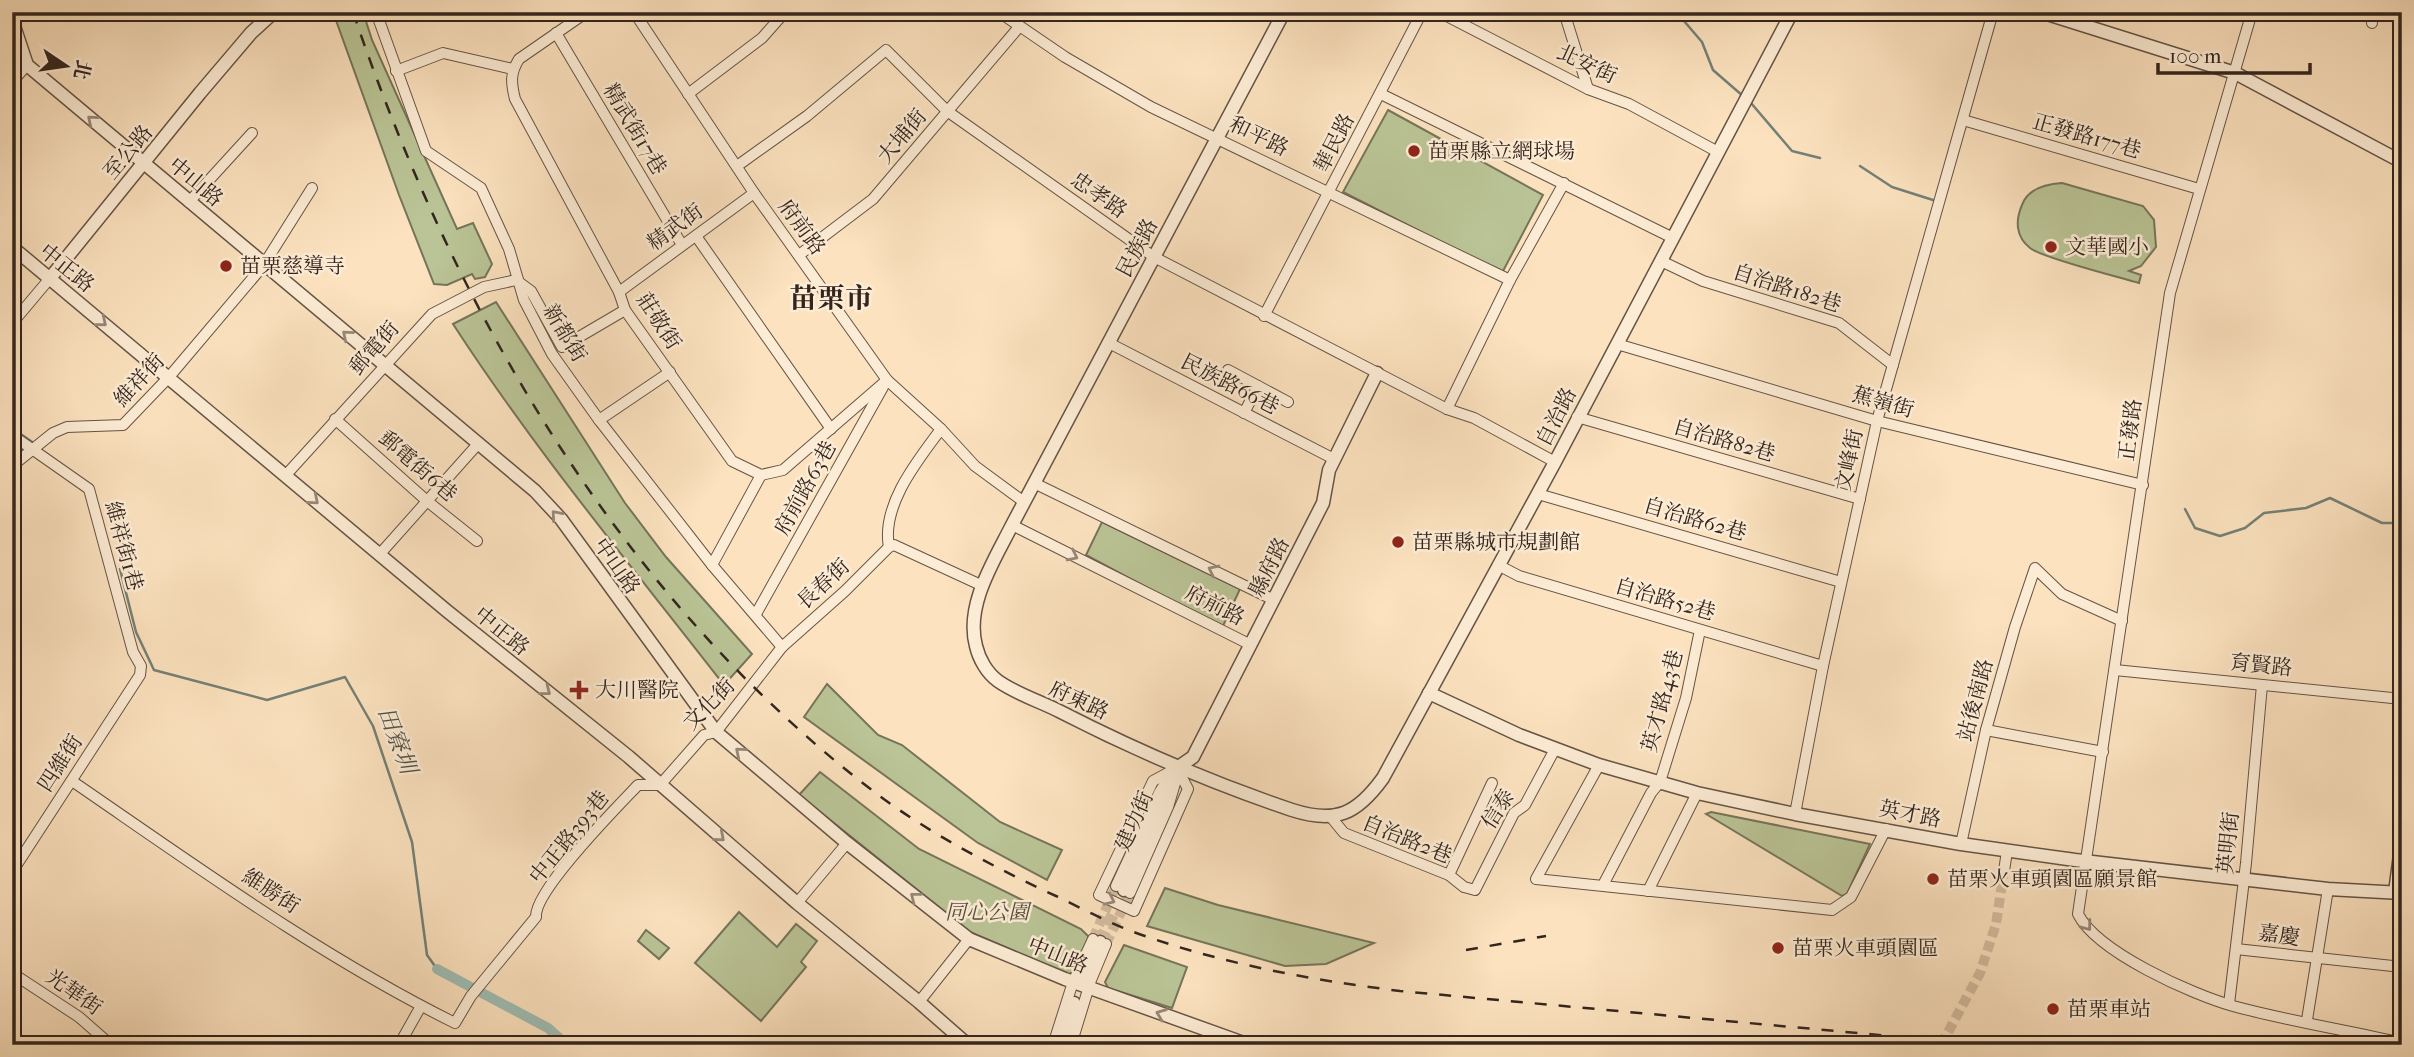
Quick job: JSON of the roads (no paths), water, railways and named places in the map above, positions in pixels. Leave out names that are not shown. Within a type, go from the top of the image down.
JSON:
[{"type":"street","name":"至公路","points":[[14,321],[234,53],[274,12]]},
{"type":"street","name":"新都街","points":[[376,12],[426,151],[481,188],[509,249],[516,280],[552,354],[599,420],[712,565],[782,647]]},
{"type":"street","points":[[396,71],[443,53],[513,69],[519,59],[587,12]]},
{"type":"street","name":"府前路","points":[[634,12],[754,193],[887,380],[941,429],[975,466],[1024,502]]},
{"type":"street","points":[[688,94],[762,38],[785,12]]},
{"type":"street","name":"和平路","points":[[999,12],[1019,27],[1151,107],[1510,279]]},
{"type":"street","name":"民族路","points":[[1024,502],[1283,12]]},
{"type":"street","name":"華民路","points":[[1264,316],[1422,12]]},
{"type":"street","name":"北安街","points":[[1439,12],[1588,89],[1629,104],[1718,152]]},
{"type":"street","points":[[1564,12],[1588,89]]},
{"type":"street","name":"自治路","points":[[1330,817],[1350,812],[1368,799],[1429,693],[1538,494],[1792,12]]},
{"type":"street","name":"文峰街","points":[[1794,814],[1823,666],[1877,421],[1993,12]]},
{"type":"street","points":[[2041,12],[2235,73],[2402,162]]},
{"type":"street","name":"正發路","points":[[2229,1004],[2140,967],[2086,930],[2078,914],[2170,293],[2252,12]]},
{"type":"street","points":[[12,19],[27,65],[12,82]]},
{"type":"street","name":"大埔街","points":[[799,255],[873,199],[1019,27]]},
{"type":"street","name":"精武街17巷","points":[[556,33],[682,245]]},
{"type":"street","name":"忠孝路","points":[[737,166],[807,116],[886,50],[947,111],[1154,257],[1264,316],[1447,409],[1474,418],[1555,462]]},
{"type":"street","name":"中山路","points":[[27,65],[263,266],[535,491],[561,519],[716,732],[847,843],[969,939],[1249,1045]]},
{"type":"street","name":"莊敬街","points":[[513,69],[511,85],[522,113],[619,292],[625,310],[732,461],[761,475]]},
{"type":"street","points":[[1381,94],[1673,239]]},
{"type":"street","name":"正發路177巷","points":[[1963,120],[2199,189]]},
{"type":"street","points":[[189,202],[252,133]]},
{"type":"street","points":[[1447,409],[1510,279],[1563,183]]},
{"type":"street","name":"維祥街","points":[[12,466],[34,451],[53,433],[67,427],[123,425],[169,377],[263,266],[312,188]]},
{"type":"street","name":"精武街","points":[[619,292],[754,193]]},
{"type":"street","points":[[696,236],[831,429]]},
{"type":"street","name":"中正路","points":[[12,247],[379,555],[660,785],[968,1045]]},
{"type":"street","name":"自治路182巷","points":[[1661,261],[1713,285],[1839,323],[1893,365]]},
{"type":"street","points":[[516,280],[531,291],[562,347],[625,310]]},
{"type":"street","name":"郵電街","points":[[285,476],[432,314],[484,287],[516,280]]},
{"type":"street","name":"民族路66巷","points":[[1109,343],[1334,460]]},
{"type":"street","name":"蕉嶺街","points":[[1617,344],[1877,421],[2143,485]]},
{"type":"street","points":[[1228,370],[1288,402]]},
{"type":"street","points":[[599,420],[670,372]]},
{"type":"street","name":"縣府路","points":[[1177,768],[1193,757],[1274,600],[1323,503],[1329,470],[1377,373]]},
{"type":"street","points":[[712,565],[761,475],[783,470],[887,380]]},
{"type":"street","name":"府前路63巷","points":[[756,614],[887,380]]},
{"type":"street","points":[[1244,413],[1258,386]]},
{"type":"street","name":"自治路82巷","points":[[1577,417],[1860,499]]},
{"type":"street","name":"郵電街6巷","points":[[335,419],[427,501],[477,541]]},
{"type":"street","points":[[941,429],[906,476],[886,533],[889,547],[894,545],[983,586]]},
{"type":"street","name":"維祥街1巷","points":[[12,435],[89,489],[132,652],[141,666],[141,675]]},
{"type":"street","points":[[379,555],[477,445]]},
{"type":"street","name":"府前路","points":[[1034,483],[1274,600]]},
{"type":"street","name":"自治路62巷","points":[[1538,494],[1841,582]]},
{"type":"street","name":"府東路","points":[[1024,502],[976,606],[974,631],[980,659],[991,675],[1017,693],[1177,768],[1310,816],[1330,817]]},
{"type":"street","name":"府前路","points":[[1012,525],[1251,645]]},
{"type":"street","name":"長春街","points":[[782,647],[845,592],[889,547]]},
{"type":"street","name":"自治路52巷","points":[[1498,565],[1519,576],[1823,666]]},
{"type":"street","name":"站後南路","points":[[1961,844],[1986,730],[2035,568],[2062,594],[2122,621]]},
{"type":"street","name":"英才路43巷","points":[[1660,782],[1686,698],[1700,630]]},
{"type":"street","name":"文化街","points":[[660,785],[704,735],[716,732],[782,647]]},
{"type":"street","name":"育賢路","points":[[2115,670],[2402,699]]},
{"type":"street","name":"四維街","points":[[12,872],[141,675]]},
{"type":"street","name":"英明街","points":[[2229,1004],[2262,685]]},
{"type":"street","name":"英才路","points":[[1429,693],[1555,749],[1599,765],[1697,793],[1794,814],[2007,851],[2328,889],[2399,893]]},
{"type":"street","points":[[1986,730],[2103,752]]},
{"type":"street","name":"信泰","points":[[1475,890],[1514,813],[1525,805],[1555,749]]},
{"type":"street","points":[[1599,765],[1536,879],[1755,899],[1832,910],[1852,897],[1886,829]]},
{"type":"street","points":[[1177,768],[1188,789],[1134,911],[1099,895],[1153,781],[1177,768]]},
{"type":"street","name":"建功街","points":[[1124,890],[1177,768]]},
{"type":"street","name":"維勝街","points":[[72,781],[178,854],[421,1006],[455,1023]]},
{"type":"street","points":[[1603,884],[1651,793],[1660,782]]},
{"type":"street","points":[[1449,875],[1492,783]]},
{"type":"street","name":"中正路393巷","points":[[455,1023],[471,996],[536,918],[536,909],[552,883],[638,785],[660,785]]},
{"type":"street","points":[[1648,891],[1697,793]]},
{"type":"street","name":"自治路2巷","points":[[1330,817],[1344,834],[1449,875],[1464,887],[1475,890]]},
{"type":"street","points":[[2399,893],[2402,840]]},
{"type":"street","points":[[797,903],[847,843]]},
{"type":"street","points":[[2004,871],[2007,851]]},
{"type":"street","name":"嘉慶","points":[[2307,1020],[2328,889]]},
{"type":"street","points":[[919,1002],[969,939]]},
{"type":"street","points":[[1053,1045],[1100,942]]},
{"type":"street","name":"嘉慶","points":[[2236,949],[2316,960],[2402,967]]},
{"type":"street","name":"光華街","points":[[12,973],[79,1017],[111,1045]]},
{"type":"street","points":[[1071,1045],[1082,982]]},
{"type":"street","points":[[1061,1045],[1074,1003]]},
{"type":"street","points":[[2229,1004],[2402,1043]]},
{"type":"street","points":[[399,1045],[421,1006]]},
{"type":"waterway","points":[[1649,12],[1684,21],[1702,42],[1713,70],[1743,96]]},
{"type":"waterway","points":[[1751,103],[1792,151],[1820,158]]},
{"type":"waterway","points":[[1860,166],[1892,187],[1933,200]]},
{"type":"waterway","name":"田寮圳","points":[[12,428],[35,444]]},
{"type":"waterway","points":[[2185,509],[2195,528],[2220,536],[2245,528],[2264,513],[2306,508],[2330,498],[2382,523],[2402,523]]},
{"type":"waterway","name":"田寮圳","points":[[120,569],[136,632],[154,670],[267,700],[345,677],[373,726],[412,842],[427,955],[437,969]]},
{"type":"waterway","name":"田寮圳","points":[[437,969],[548,1028],[567,1045]]},
{"type":"tunnel","points":[[1941,1045],[1980,973],[1996,924],[2004,871]]},
{"type":"tunnel","points":[[1093,939],[1116,886]]},
{"type":"tunnel","points":[[1100,942],[1124,890]]},
{"type":"tunnel","points":[[1106,944],[1130,893]]},
{"type":"railway","points":[[353,12],[394,124],[442,233],[496,340],[557,443],[626,541],[702,632],[785,717],[877,794],[918,822],[987,862],[1118,926],[1171,945],[1268,970],[1400,991],[1988,1045]]},
{"type":"railway","points":[[1466,950],[1546,936]]},
{"type":"place","name":"苗栗縣立網球場","points":[[1414,151]]},
{"type":"place","name":"文華國小","points":[[2051,247]]},
{"type":"place","name":"苗栗慈導寺","points":[[226,266]]},
{"type":"place","name":"苗栗縣城市規劃館","points":[[1398,542]]},
{"type":"place","name":"大川醫院","points":[[579,690]]},
{"type":"place","name":"苗栗火車頭園區願景館","points":[[1933,879]]},
{"type":"place","name":"苗栗火車頭園區","points":[[1778,948]]},
{"type":"place","name":"苗栗車站","points":[[2053,1009]]},
{"type":"district","name":"苗栗市","points":[[831,298]]},
{"type":"park label","name":"同心公園","points":[[987,912]]}]
